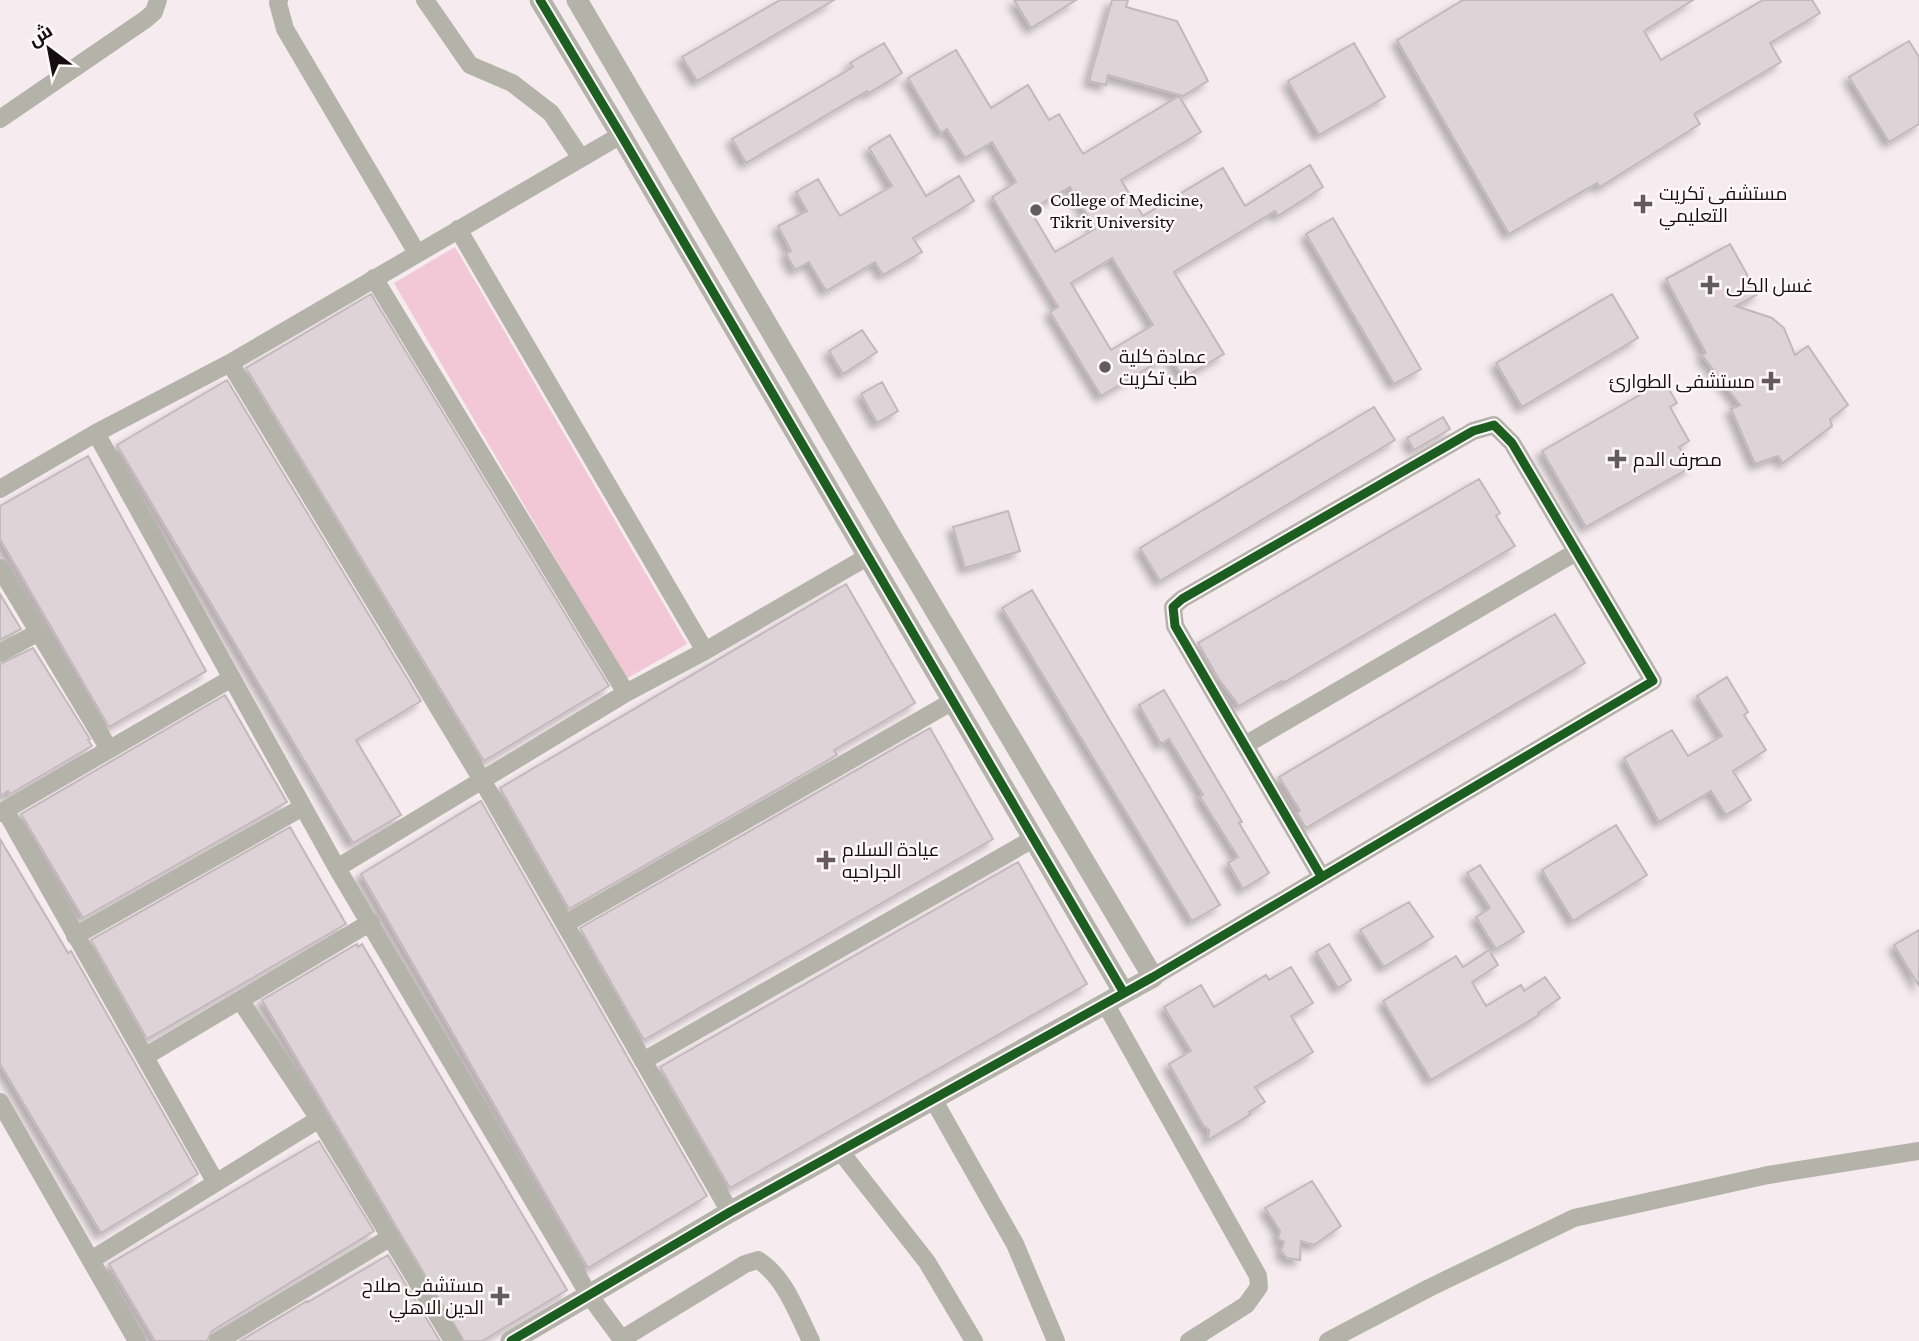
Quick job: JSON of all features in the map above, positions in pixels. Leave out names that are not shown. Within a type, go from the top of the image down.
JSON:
[{"type":"street","points":[[0,119],[146,19],[154,12],[158,0]]},
{"type":"street","points":[[279,0],[285,29],[417,253]]},
{"type":"street","points":[[425,0],[470,65],[512,83],[551,113],[581,158]]},
{"type":"street","points":[[540,0],[1124,993]]},
{"type":"street","points":[[577,0],[1153,977]]},
{"type":"street","points":[[0,489],[96,433],[230,363],[621,135]]},
{"type":"street","points":[[458,229],[705,651]]},
{"type":"street","points":[[374,278],[626,693]]},
{"type":"street","points":[[742,341],[768,327]]},
{"type":"street","points":[[230,363],[482,780],[730,1212]]},
{"type":"street","points":[[511,1341],[730,1212],[1153,977],[1653,681],[1512,443],[1494,425],[1473,431],[1182,599],[1173,607],[1175,626],[1321,876]]},
{"type":"street","points":[[96,433],[337,868],[589,1295],[623,1340],[745,1264],[758,1260],[770,1267],[782,1283],[811,1341]]},
{"type":"street","points":[[1245,745],[1576,552]]},
{"type":"street","points":[[337,868],[626,693],[705,651],[867,557]]},
{"type":"street","points":[[0,568],[109,749]]},
{"type":"street","points":[[0,653],[37,632]]},
{"type":"street","points":[[216,1183],[146,1056],[2,812],[232,678]]},
{"type":"street","points":[[565,924],[953,701]]},
{"type":"street","points":[[75,936],[303,807]]},
{"type":"street","points":[[643,1061],[1033,839]]},
{"type":"street","points":[[146,1056],[371,922]]},
{"type":"street","points":[[240,1000],[319,1119],[453,1341]]},
{"type":"street","points":[[1105,1003],[1258,1276],[1258,1287],[1246,1305],[1189,1341]]},
{"type":"street","points":[[933,1099],[1015,1244],[1056,1341]]},
{"type":"street","points":[[0,1102],[137,1341]]},
{"type":"street","points":[[91,1260],[319,1119]]},
{"type":"street","points":[[841,1151],[927,1262],[974,1341]]},
{"type":"street","points":[[1328,1341],[1429,1287],[1574,1218],[1768,1175],[1919,1151]]},
{"type":"street","points":[[218,1341],[391,1237]]},
{"type":"shaded area","points":[[455,247],[687,644],[626,679],[394,283]]},
{"type":"building","points":[[780,0],[834,0],[697,81],[682,57]]},
{"type":"building","points":[[1014,0],[1076,0],[1031,28]]},
{"type":"building","points":[[1112,0],[1128,0],[1126,7],[1177,21],[1208,81],[1183,96],[1108,75],[1106,85],[1089,81]]},
{"type":"building","points":[[1463,0],[1693,0],[1644,31],[1661,60],[1763,0],[1812,0],[1820,13],[1770,43],[1781,62],[1694,114],[1700,124],[1600,187],[1597,183],[1509,234],[1397,40]]},
{"type":"building","points":[[1909,41],[1919,57],[1919,124],[1889,142],[1849,77]]},
{"type":"building","points":[[884,43],[902,73],[746,163],[732,139],[853,67],[850,63]]},
{"type":"building","points":[[1354,43],[1385,97],[1319,135],[1288,81]]},
{"type":"building","points":[[956,50],[991,108],[1028,85],[1049,120],[1059,114],[1083,154],[1179,96],[1201,132],[1121,180],[1143,216],[1223,168],[1245,206],[1310,165],[1323,187],[1278,216],[1275,211],[1174,272],[1224,354],[1183,378],[1169,355],[1101,396],[1050,312],[1058,307],[992,197],[1016,182],[992,142],[965,158],[947,129],[941,133],[908,78]],"holes":[[[1070,187],[1095,229],[1055,252],[1030,210]],[[1112,258],[1153,325],[1111,350],[1071,283]]]},
{"type":"building","points":[[890,135],[926,196],[959,176],[974,201],[913,238],[922,252],[883,275],[875,262],[826,291],[809,262],[795,270],[786,254],[791,251],[778,226],[807,211],[796,192],[818,179],[840,216],[892,186],[869,148]]},
{"type":"building","points":[[1333,218],[1421,369],[1394,384],[1306,234]]},
{"type":"building","points":[[1730,244],[1758,294],[1736,306],[1772,318],[1784,328],[1795,355],[1808,346],[1848,405],[1830,419],[1832,426],[1783,463],[1778,456],[1755,464],[1731,409],[1740,405],[1702,355],[1706,353],[1666,279]]},
{"type":"building","points":[[371,294],[609,686],[484,761],[246,368]]},
{"type":"building","points":[[1612,294],[1638,338],[1522,407],[1496,363]]},
{"type":"building","points":[[862,330],[877,352],[843,374],[829,351]]},
{"type":"building","points":[[227,380],[421,701],[356,740],[401,815],[353,843],[117,445]]},
{"type":"building","points":[[1664,381],[1677,403],[1670,407],[1689,441],[1679,447],[1691,467],[1586,527],[1542,451]]},
{"type":"building","points":[[882,382],[898,411],[877,423],[861,394]]},
{"type":"building","points":[[1374,407],[1395,440],[1160,581],[1140,548]]},
{"type":"building","points":[[1443,417],[1450,429],[1414,450],[1407,438]]},
{"type":"building","points":[[88,456],[206,671],[109,727],[0,539],[0,506]]},
{"type":"building","points":[[1479,479],[1500,513],[1496,516],[1515,546],[1283,683],[1282,681],[1239,706],[1218,678],[1198,643]]},
{"type":"building","points":[[1008,511],[1020,551],[965,568],[953,527]]},
{"type":"building","points":[[846,584],[915,703],[834,750],[837,755],[569,909],[500,788]]},
{"type":"building","points":[[1032,590],[1220,905],[1192,921],[1002,608]]},
{"type":"building","points":[[0,594],[21,629],[0,640]]},
{"type":"building","points":[[1555,614],[1585,663],[1306,828],[1297,813],[1300,811],[1279,777]]},
{"type":"building","points":[[33,648],[92,746],[10,794],[8,791],[0,796],[0,664]]},
{"type":"building","points":[[1727,677],[1748,712],[1744,715],[1766,750],[1733,771],[1751,800],[1726,815],[1711,791],[1659,822],[1624,758],[1672,730],[1688,756],[1722,736],[1697,696]]},
{"type":"building","points":[[1164,690],[1269,873],[1243,889],[1228,863],[1238,857],[1200,797],[1203,795],[1169,739],[1161,744],[1139,705]]},
{"type":"building","points":[[225,695],[287,802],[83,918],[21,814]]},
{"type":"building","points":[[930,728],[993,839],[644,1040],[580,928]]},
{"type":"building","points":[[481,801],[707,1196],[588,1268],[361,874]]},
{"type":"building","points":[[1616,825],[1647,875],[1573,921],[1542,870]]},
{"type":"building","points":[[290,827],[346,924],[147,1039],[91,940]]},
{"type":"building","points":[[0,839],[68,953],[71,951],[198,1174],[101,1233],[0,1064]]},
{"type":"building","points":[[1018,862],[1087,984],[730,1188],[660,1067]]},
{"type":"building","points":[[1480,865],[1524,932],[1496,949],[1476,917],[1490,908],[1467,873]]},
{"type":"building","points":[[1409,902],[1433,937],[1384,967],[1360,930]]},
{"type":"building","points":[[1919,930],[1919,986],[1894,945]]},
{"type":"building","points":[[357,944],[358,947],[362,944],[567,1290],[482,1341],[464,1341],[262,1000]]},
{"type":"building","points":[[1329,944],[1351,980],[1338,988],[1316,952]]},
{"type":"building","points":[[1489,950],[1498,965],[1472,982],[1486,1006],[1521,985],[1524,991],[1545,977],[1560,998],[1538,1013],[1539,1015],[1431,1080],[1383,1001],[1456,956],[1463,967]]},
{"type":"building","points":[[1291,967],[1313,1003],[1291,1016],[1313,1052],[1255,1087],[1265,1102],[1249,1112],[1251,1114],[1208,1140],[1209,1130],[1203,1125],[1169,1064],[1191,1051],[1164,1007],[1201,985],[1214,1007],[1266,975],[1269,980]]},
{"type":"building","points":[[319,1141],[374,1231],[212,1331],[207,1341],[155,1341],[109,1264]]},
{"type":"building","points":[[1312,1181],[1341,1226],[1314,1245],[1301,1241],[1300,1260],[1287,1258],[1281,1251],[1284,1242],[1278,1239],[1280,1231],[1265,1208]]},
{"type":"building","points":[[388,1255],[440,1341],[240,1341],[307,1301]]},
{"type":"cycle path","points":[[540,0],[1124,993]]},
{"type":"cycle path","points":[[511,1341],[730,1212],[1153,977],[1653,681],[1512,443],[1494,425],[1473,431],[1182,599],[1173,607],[1175,626],[1321,876]]},
{"type":"place","name":"مستشفى تكريت التعليمي","points":[[1643,204]]},
{"type":"place","name":"College of Medicine, Tikrit University","points":[[1036,210]]},
{"type":"place","name":"غسل الكلى","points":[[1710,285]]},
{"type":"place","name":"عمادة كلية طب تكريت","points":[[1105,367]]},
{"type":"place","name":"مستشفى الطوارئ","points":[[1771,381]]},
{"type":"place","name":"مصرف الدم","points":[[1617,459]]},
{"type":"place","name":"عيادة السلام الجراحيه","points":[[826,860]]},
{"type":"place","name":"مستشفى صلاح الدين الاهلي","points":[[500,1296]]}]
